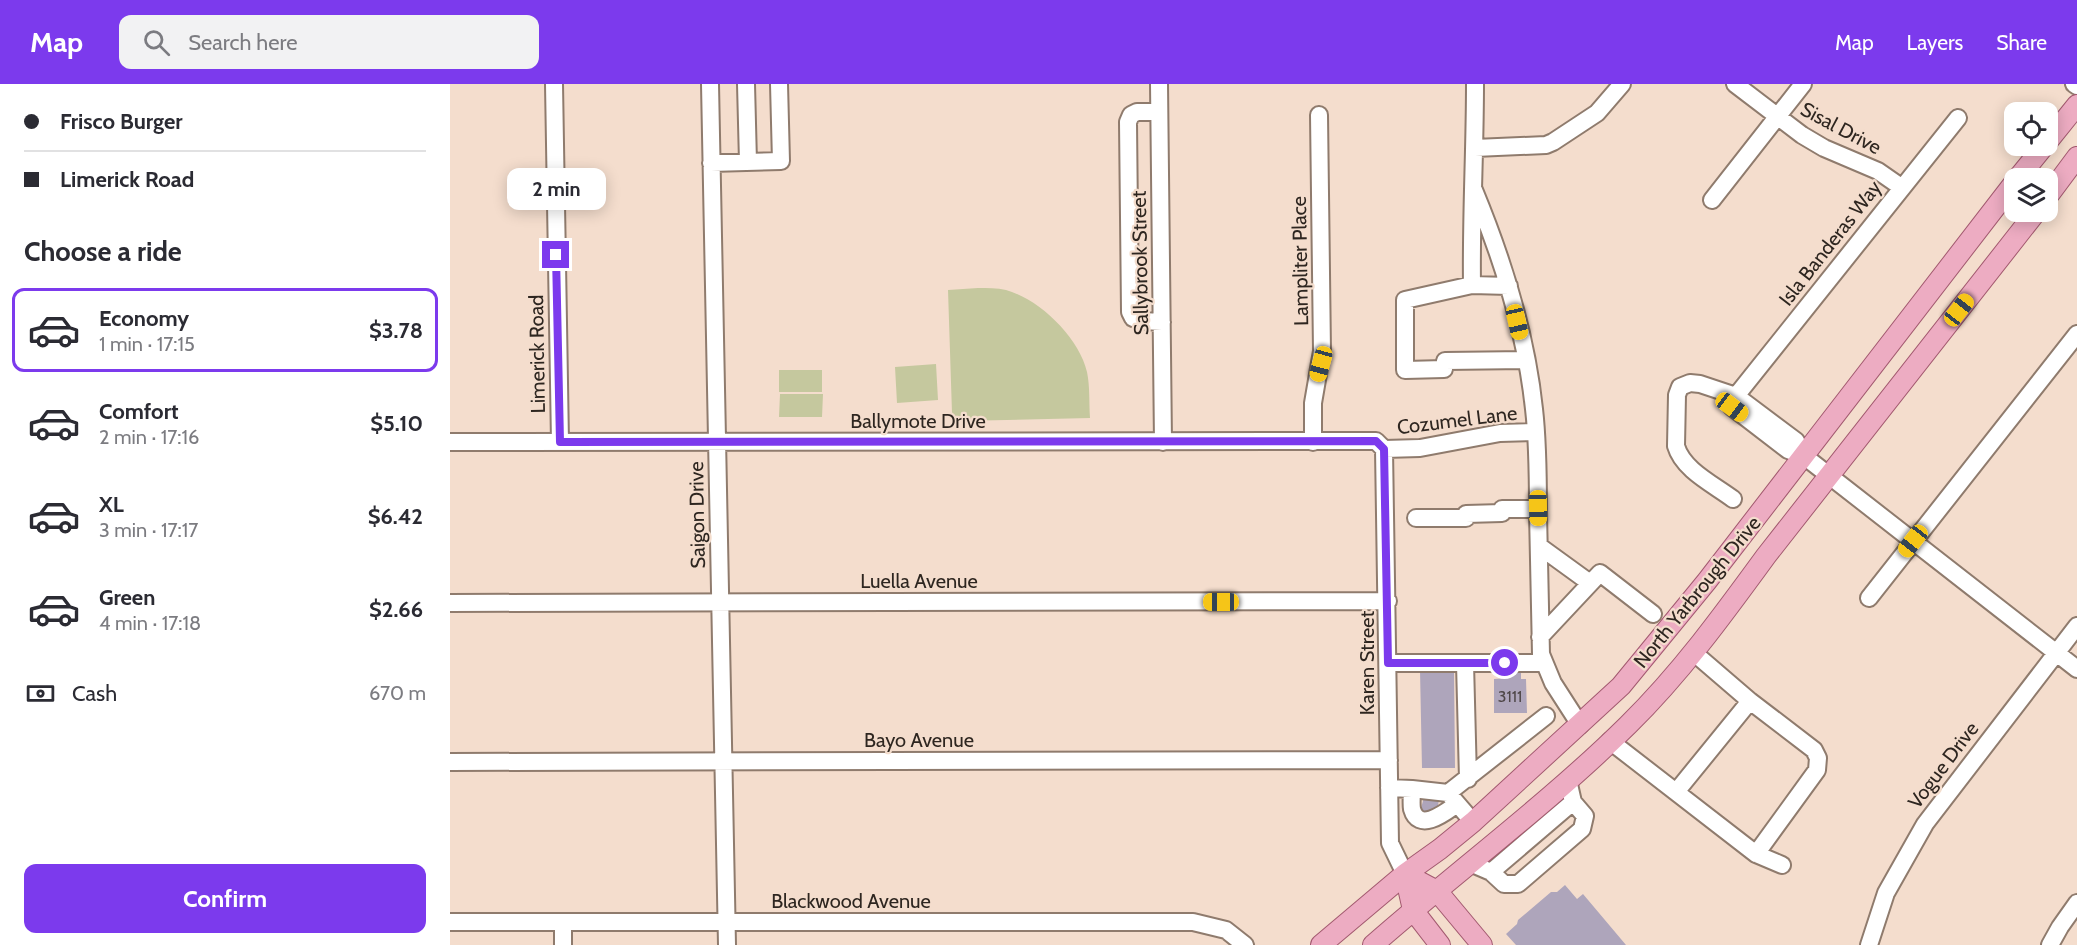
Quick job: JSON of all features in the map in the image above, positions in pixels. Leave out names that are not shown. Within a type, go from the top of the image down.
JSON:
[{"type":"main road","points":[[2058,129],[2077,105]]},
{"type":"main road","points":[[2026,168],[2036,156]]},
{"type":"main road","points":[[2058,183],[2077,157]]},
{"type":"main road","name":"North Yarbrough Drive","points":[[1321,945],[1405,874],[1473,822],[1621,686],[1804,456],[2004,196]]},
{"type":"main road","name":"North Yarbrough Drive","points":[[1373,945],[1568,780],[1665,685],[2028,222]]},
{"type":"main road","points":[[1405,874],[1437,891],[1482,945]]},
{"type":"main road","points":[[1405,874],[1413,910],[1440,945]]},
{"type":"street","name":"Limerick Road","points":[[554,84],[560,442]]},
{"type":"street","name":"Saigon Drive","points":[[710,84],[727,945]]},
{"type":"street","points":[[746,84],[748,162]]},
{"type":"street","points":[[711,163],[781,161],[779,84]]},
{"type":"street","name":"Sallybrook Street","points":[[1159,84],[1163,442]]},
{"type":"street","points":[[1472,285],[1474,84]]},
{"type":"street","points":[[1475,148],[1546,145],[1553,142],[1597,113],[1622,84]]},
{"type":"street","name":"Sisal Drive","points":[[1735,84],[1802,135],[1878,171],[1901,187]]},
{"type":"street","points":[[1712,200],[1803,84]]},
{"type":"street","points":[[1159,112],[1137,112],[1131,115],[1128,122],[1130,312],[1133,318],[1142,321],[1162,322]]},
{"type":"street","name":"Lampliter Place","points":[[1313,442],[1312,403],[1322,351],[1319,115]]},
{"type":"street","name":"Isla Banderas Way","points":[[1736,396],[1958,118]]},
{"type":"street","points":[[1474,190],[1492,233],[1509,286],[1526,360],[1534,409],[1541,654],[1553,683],[1580,725]]},
{"type":"street","points":[[1509,286],[1472,285],[1405,300],[1405,370],[1444,369],[1445,361],[1526,360]]},
{"type":"street","points":[[1869,598],[2077,334]]},
{"type":"street","points":[[1733,499],[1684,463],[1681,458],[1676,446],[1677,395],[1680,387],[1690,383],[1700,384],[1736,396],[1796,441],[1804,456],[2077,669]]},
{"type":"street","name":"Cozumel Lane","points":[[1384,449],[1420,448],[1500,433],[1536,432]]},
{"type":"street","name":"Ballymote Drive","points":[[450,442],[1376,441],[1384,449]]},
{"type":"street","name":"Karen Street","points":[[1384,449],[1390,843],[1405,874]]},
{"type":"street","points":[[1416,518],[1466,518],[1466,514],[1502,513],[1502,508],[1538,508]]},
{"type":"street","points":[[1539,546],[1590,583]]},
{"type":"street","points":[[1540,636],[1600,573],[1653,614]]},
{"type":"street","name":"Luella Avenue","points":[[450,603],[1388,601]]},
{"type":"street","name":"Vogue Drive","points":[[1869,945],[1886,893],[1925,824],[2077,626]]},
{"type":"street","points":[[1693,652],[1749,702],[1814,750],[1818,758],[1817,770],[1755,854]]},
{"type":"street","points":[[1388,663],[1544,663]]},
{"type":"street","points":[[1466,663],[1468,778]]},
{"type":"street","points":[[1676,792],[1749,702]]},
{"type":"street","points":[[1412,789],[1412,811],[1419,818],[1428,821],[1438,818],[1468,778],[1546,716]]},
{"type":"street","points":[[1610,741],[1755,854],[1782,865]]},
{"type":"street","name":"Bayo Avenue","points":[[450,762],[1389,760]]},
{"type":"street","points":[[1470,863],[1491,872],[1504,884],[1518,884],[1582,829],[1585,816],[1574,802],[1568,780]]},
{"type":"street","points":[[1389,788],[1412,789],[1453,799],[1473,822]]},
{"type":"street","points":[[1491,872],[1574,802]]},
{"type":"street","points":[[2050,945],[2077,903]]},
{"type":"street","name":"Blackwood Avenue","points":[[450,922],[1193,922],[1226,930],[1245,945]]},
{"type":"street","points":[[563,922],[563,945]]},
{"type":"green space","points":[[1003,289],[1019,295],[1044,311],[1067,333],[1083,359],[1087,372],[1090,418],[960,421],[952,413],[948,290]]},
{"type":"green space","points":[[936,364],[938,400],[897,403],[895,367]]},
{"type":"green space","points":[[779,370],[822,370],[822,392],[779,392]]},
{"type":"green space","points":[[780,394],[823,394],[822,417],[779,417]]},
{"type":"building","points":[[1420,670],[1454,670],[1455,768],[1422,768]]},
{"type":"building","points":[[1509,671],[1521,671],[1521,679],[1526,679],[1527,713],[1494,713],[1494,679],[1509,678]]},
{"type":"building","points":[[1424,797],[1439,800],[1436,816],[1420,812]]},
{"type":"building","points":[[1565,885],[1577,899],[1583,894],[1626,945],[1516,945],[1506,934],[1517,924],[1518,920],[1551,892],[1557,892]]},
{"type":"route","points":[[556,255],[560,442],[1376,441],[1384,449],[1388,663],[1505,663]]}]
